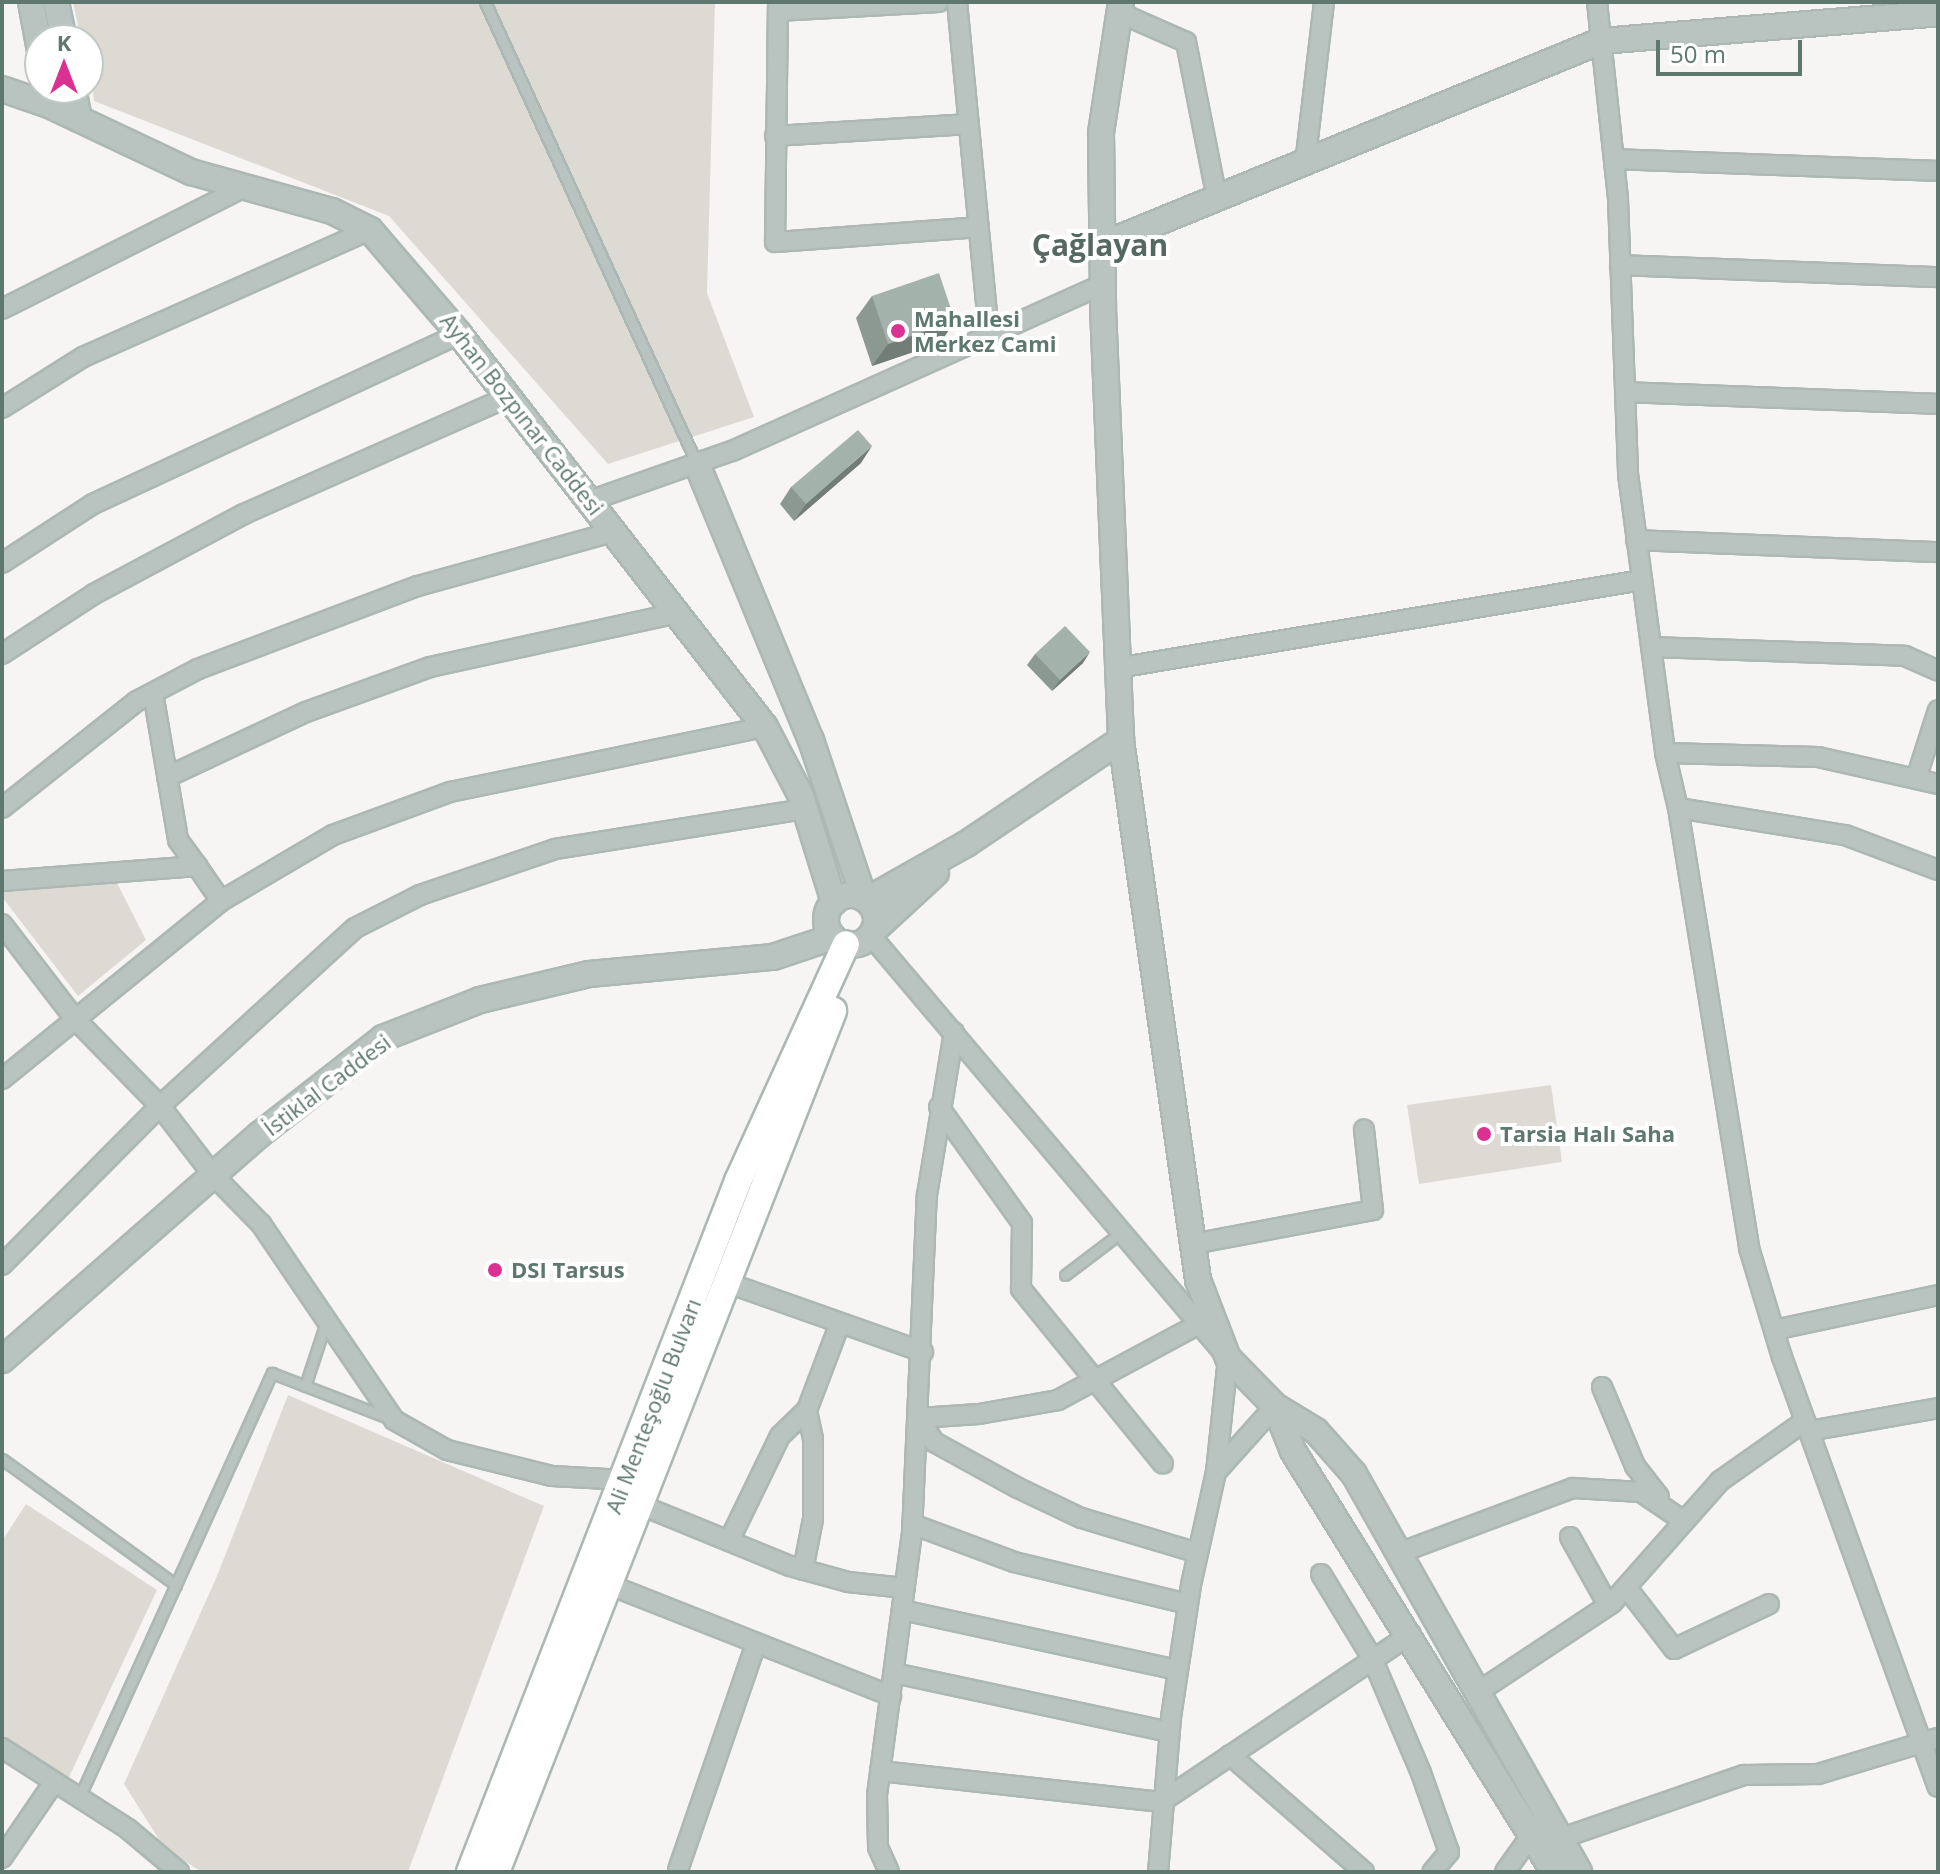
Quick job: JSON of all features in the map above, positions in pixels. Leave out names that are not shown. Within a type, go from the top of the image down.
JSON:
[{"type":"main road","name":"Ali Menteşoğlu Bulvarı","points":[[496,1872],[643,1506],[856,938]]},
{"type":"main road","name":"Ali Menteşoğlu Bulvarı","points":[[470,1872],[625,1480],[738,1181],[856,938]]},
{"type":"street","points":[[31,2],[35,24]]},
{"type":"street","points":[[56,2],[61,24]]},
{"type":"street","points":[[939,2],[778,7],[775,242],[978,227]]},
{"type":"street","points":[[957,2],[989,335]]},
{"type":"street","points":[[1305,164],[1324,2]]},
{"type":"street","points":[[1597,2],[1614,159],[1625,392],[1636,540],[1665,753],[1678,808],[1746,1234],[1807,1426],[1931,1740],[1938,1787]]},
{"type":"street","points":[[1158,1872],[1161,1802],[1169,1732],[1188,1604],[1216,1472],[1228,1358],[1198,1280],[1121,740],[1103,284],[1101,133],[1120,8],[1186,42],[1217,199]]},
{"type":"street","points":[[1102,245],[1601,41],[1902,9],[1938,13]]},
{"type":"street","name":"Ayhan Bozpınar Caddesi","points":[[2,89],[24,92]]},
{"type":"street","name":"Ayhan Bozpınar Caddesi","points":[[59,104],[79,119],[191,172],[332,211],[370,230],[459,334],[765,727],[805,809],[834,902],[826,919],[856,938]]},
{"type":"street","points":[[76,104],[79,119]]},
{"type":"street","points":[[775,136],[969,124]]},
{"type":"street","points":[[1614,159],[1938,171]]},
{"type":"street","points":[[2,309],[245,187]]},
{"type":"street","points":[[2,408],[83,357],[370,230]]},
{"type":"street","points":[[1620,265],[1938,277]]},
{"type":"street","points":[[589,501],[697,464],[1103,284]]},
{"type":"street","points":[[2,563],[93,504],[459,334]]},
{"type":"street","points":[[1625,392],[1938,404]]},
{"type":"street","points":[[2,654],[94,594],[244,514],[508,397]]},
{"type":"street","points":[[697,464],[815,752],[866,899],[875,911],[856,938]]},
{"type":"street","points":[[2,808],[153,693],[198,669],[418,586],[613,532]]},
{"type":"street","points":[[1636,540],[1938,552]]},
{"type":"street","points":[[1117,668],[1642,580]]},
{"type":"street","points":[[167,777],[306,712],[430,667],[677,613]]},
{"type":"street","points":[[1651,647],[1905,656],[1938,671]]},
{"type":"street","points":[[153,693],[178,840],[221,901]]},
{"type":"street","points":[[1917,776],[1938,710]]},
{"type":"street","points":[[2,1079],[221,901],[333,835],[450,792],[765,727],[815,752]]},
{"type":"street","points":[[834,902],[850,895],[866,899],[966,844],[1121,740]]},
{"type":"street","points":[[1665,753],[1818,757],[1917,776],[1938,784]]},
{"type":"street","points":[[1678,808],[1845,835],[1938,870]]},
{"type":"street","points":[[2,1265],[160,1106],[355,928],[420,895],[555,849],[805,809]]},
{"type":"street","points":[[856,938],[966,844]]},
{"type":"street","points":[[2,881],[197,866]]},
{"type":"street","points":[[2,924],[75,1019],[160,1106],[213,1175],[261,1224],[394,1420],[447,1450],[552,1476],[625,1480],[643,1506],[803,1570],[905,1588]]},
{"type":"street","points":[[856,938],[954,1032],[1228,1358],[1275,1406],[1316,1431],[1354,1474],[1579,1872]]},
{"type":"street","name":"İstiklal Caddesi","points":[[2,1360],[213,1175],[383,1038],[480,1000],[589,974],[773,957],[856,938]]},
{"type":"street","points":[[888,1872],[878,1847],[880,1771],[912,1524],[923,1352],[927,1195],[939,1107],[954,1032]]},
{"type":"street","points":[[939,1107],[1022,1223],[1021,1289],[1098,1380],[1163,1464]]},
{"type":"street","points":[[1193,1244],[1373,1210],[1364,1130]]},
{"type":"street","points":[[728,1283],[923,1352]]},
{"type":"street","points":[[1774,1330],[1938,1295]]},
{"type":"street","points":[[729,1541],[780,1436],[807,1410],[840,1323]]},
{"type":"street","points":[[919,1418],[979,1414],[1058,1400],[1201,1323]]},
{"type":"street","points":[[1602,1387],[1635,1466],[1682,1520]]},
{"type":"street","points":[[1216,1472],[1275,1406]]},
{"type":"street","points":[[1275,1406],[1293,1451],[1411,1634],[1554,1872]]},
{"type":"street","points":[[1478,1692],[1608,1605],[1627,1588],[1682,1520],[1720,1481],[1807,1426],[1938,1408]]},
{"type":"street","points":[[803,1570],[813,1519],[813,1439],[807,1410]]},
{"type":"street","points":[[919,1418],[934,1442],[1018,1488],[1081,1518],[1198,1553]]},
{"type":"street","points":[[1399,1553],[1573,1488],[1641,1492],[1682,1520]]},
{"type":"street","points":[[912,1524],[1014,1562],[1188,1604]]},
{"type":"street","points":[[1570,1537],[1608,1605]]},
{"type":"street","points":[[1321,1574],[1372,1658],[1449,1852],[1432,1872]]},
{"type":"street","points":[[612,1586],[891,1696]]},
{"type":"street","points":[[1627,1588],[1674,1649],[1769,1604]]},
{"type":"street","points":[[902,1610],[1178,1670]]},
{"type":"street","points":[[880,1771],[1161,1802],[1411,1634]]},
{"type":"street","points":[[678,1870],[756,1643]]},
{"type":"street","points":[[894,1673],[1169,1732]]},
{"type":"street","points":[[1562,1838],[1744,1775],[1818,1774],[1931,1740]]},
{"type":"street","points":[[2,1748],[128,1829],[179,1872]]},
{"type":"street","points":[[1230,1755],[1364,1872]]},
{"type":"street","points":[[2,1858],[54,1782]]},
{"type":"street","points":[[1505,1872],[1532,1834]]},
{"type":"lane","points":[[485,2],[697,464]]},
{"type":"lane","points":[[1065,1275],[1123,1231]]},
{"type":"lane","points":[[305,1386],[326,1322]]},
{"type":"lane","points":[[79,1798],[272,1373],[394,1420]]},
{"type":"lane","points":[[2,1459],[176,1585]]},
{"type":"shaded area","points":[[73,2],[715,2],[707,293],[754,417],[608,464],[389,216],[102,104],[104,24],[78,24]]},
{"type":"shaded area","points":[[117,883],[146,940],[78,996],[2,897],[2,888]]},
{"type":"shaded area","name":"Tarsia Halı Saha","points":[[1551,1085],[1562,1162],[1419,1184],[1407,1105]]},
{"type":"shaded area","points":[[288,1395],[544,1506],[408,1872],[202,1872],[165,1849],[124,1784],[217,1576]]},
{"type":"shaded area","points":[[26,1504],[157,1590],[69,1777],[2,1736],[2,1541]]},
{"type":"building","points":[[939,273],[955,321],[888,344],[872,296]]},
{"type":"building","points":[[858,430],[872,446],[806,504],[791,487]]},
{"type":"building","points":[[1065,626],[1090,652],[1060,680],[1035,654]]},
{"type":"place","name":"Mahallesi Merkez Cami","points":[[898,331]]},
{"type":"place","name":"Tarsia Halı Saha","points":[[1484,1134]]},
{"type":"place","name":"DSI Tarsus","points":[[495,1270]]},
{"type":"district","name":"Çağlayan","points":[[1100,245]]}]
